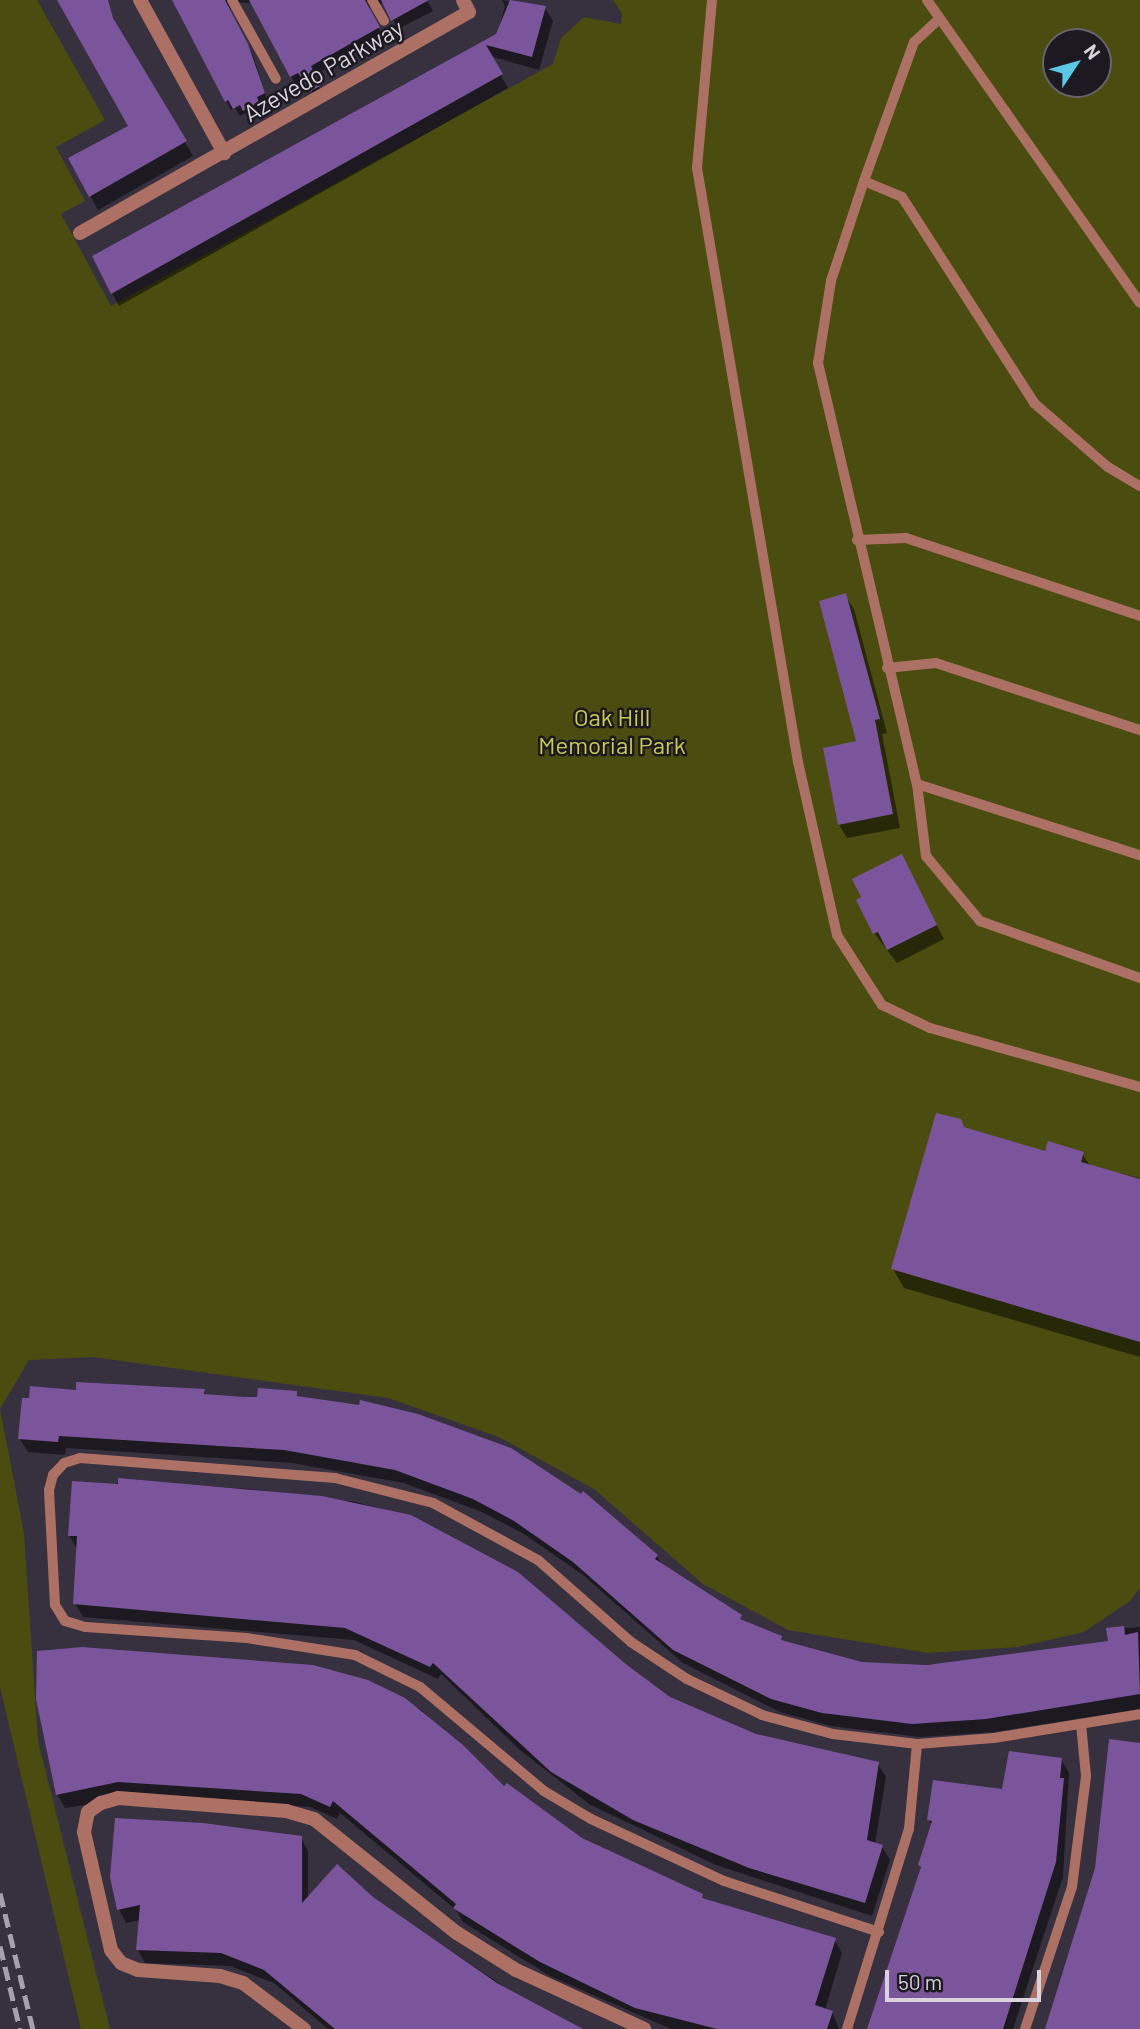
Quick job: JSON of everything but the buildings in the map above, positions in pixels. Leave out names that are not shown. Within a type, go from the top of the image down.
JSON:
[{"type":"street","points":[[80,233],[224,153],[140,0]]},
{"type":"street","name":"Azevedo Parkway","points":[[224,153],[469,12],[463,0]]},
{"type":"street","points":[[304,2029],[243,1983],[220,1976],[138,1970],[121,1963],[111,1950],[84,1832],[88,1812],[101,1803],[118,1798],[286,1811],[314,1819],[457,1933],[516,1970],[644,2029]]},
{"type":"lane","points":[[232,0],[276,79]]},
{"type":"lane","points":[[372,0],[384,21]]},
{"type":"lane","points":[[712,0],[697,168],[798,762],[837,934],[882,1005],[930,1028],[1140,1087]]},
{"type":"lane","points":[[927,0],[1140,303]]},
{"type":"lane","points":[[939,19],[914,42],[864,181],[831,281],[818,363],[887,668],[917,784],[926,856],[980,921],[1140,978]]},
{"type":"lane","points":[[864,181],[902,197],[1034,403],[1108,467],[1140,486]]},
{"type":"lane","points":[[857,540],[906,538],[1140,616]]},
{"type":"lane","points":[[887,668],[936,663],[1140,730]]},
{"type":"lane","points":[[917,784],[1140,855]]},
{"type":"lane","points":[[879,1931],[724,1881],[591,1819],[544,1791],[420,1687],[355,1655],[308,1645],[85,1627],[65,1621],[55,1605],[50,1490],[53,1475],[64,1463],[80,1458],[335,1478],[433,1503],[538,1560],[631,1642],[687,1679],[774,1718],[833,1734],[917,1744],[994,1738],[1140,1714]]},
{"type":"lane","points":[[1025,2029],[1072,1887],[1086,1776],[1081,1724]]},
{"type":"lane","points":[[847,2029],[909,1829],[917,1744]]},
{"type":"green space","name":"Oak Hill Memorial Park","points":[[0,0],[37,0],[105,120],[56,147],[85,201],[61,214],[111,306],[553,64],[561,38],[584,17],[621,24],[622,14],[613,0],[1140,0],[1140,1588],[1130,1601],[1084,1632],[1018,1647],[928,1653],[788,1630],[703,1584],[594,1489],[499,1437],[388,1398],[93,1357],[29,1360],[0,1409]]},
{"type":"green space","points":[[0,1409],[24,1533],[38,1741],[110,2029],[81,2029],[0,1687]]},
{"type":"railway","points":[[0,1893],[33,2029]]},
{"type":"railway","points":[[0,1946],[20,2029]]}]
